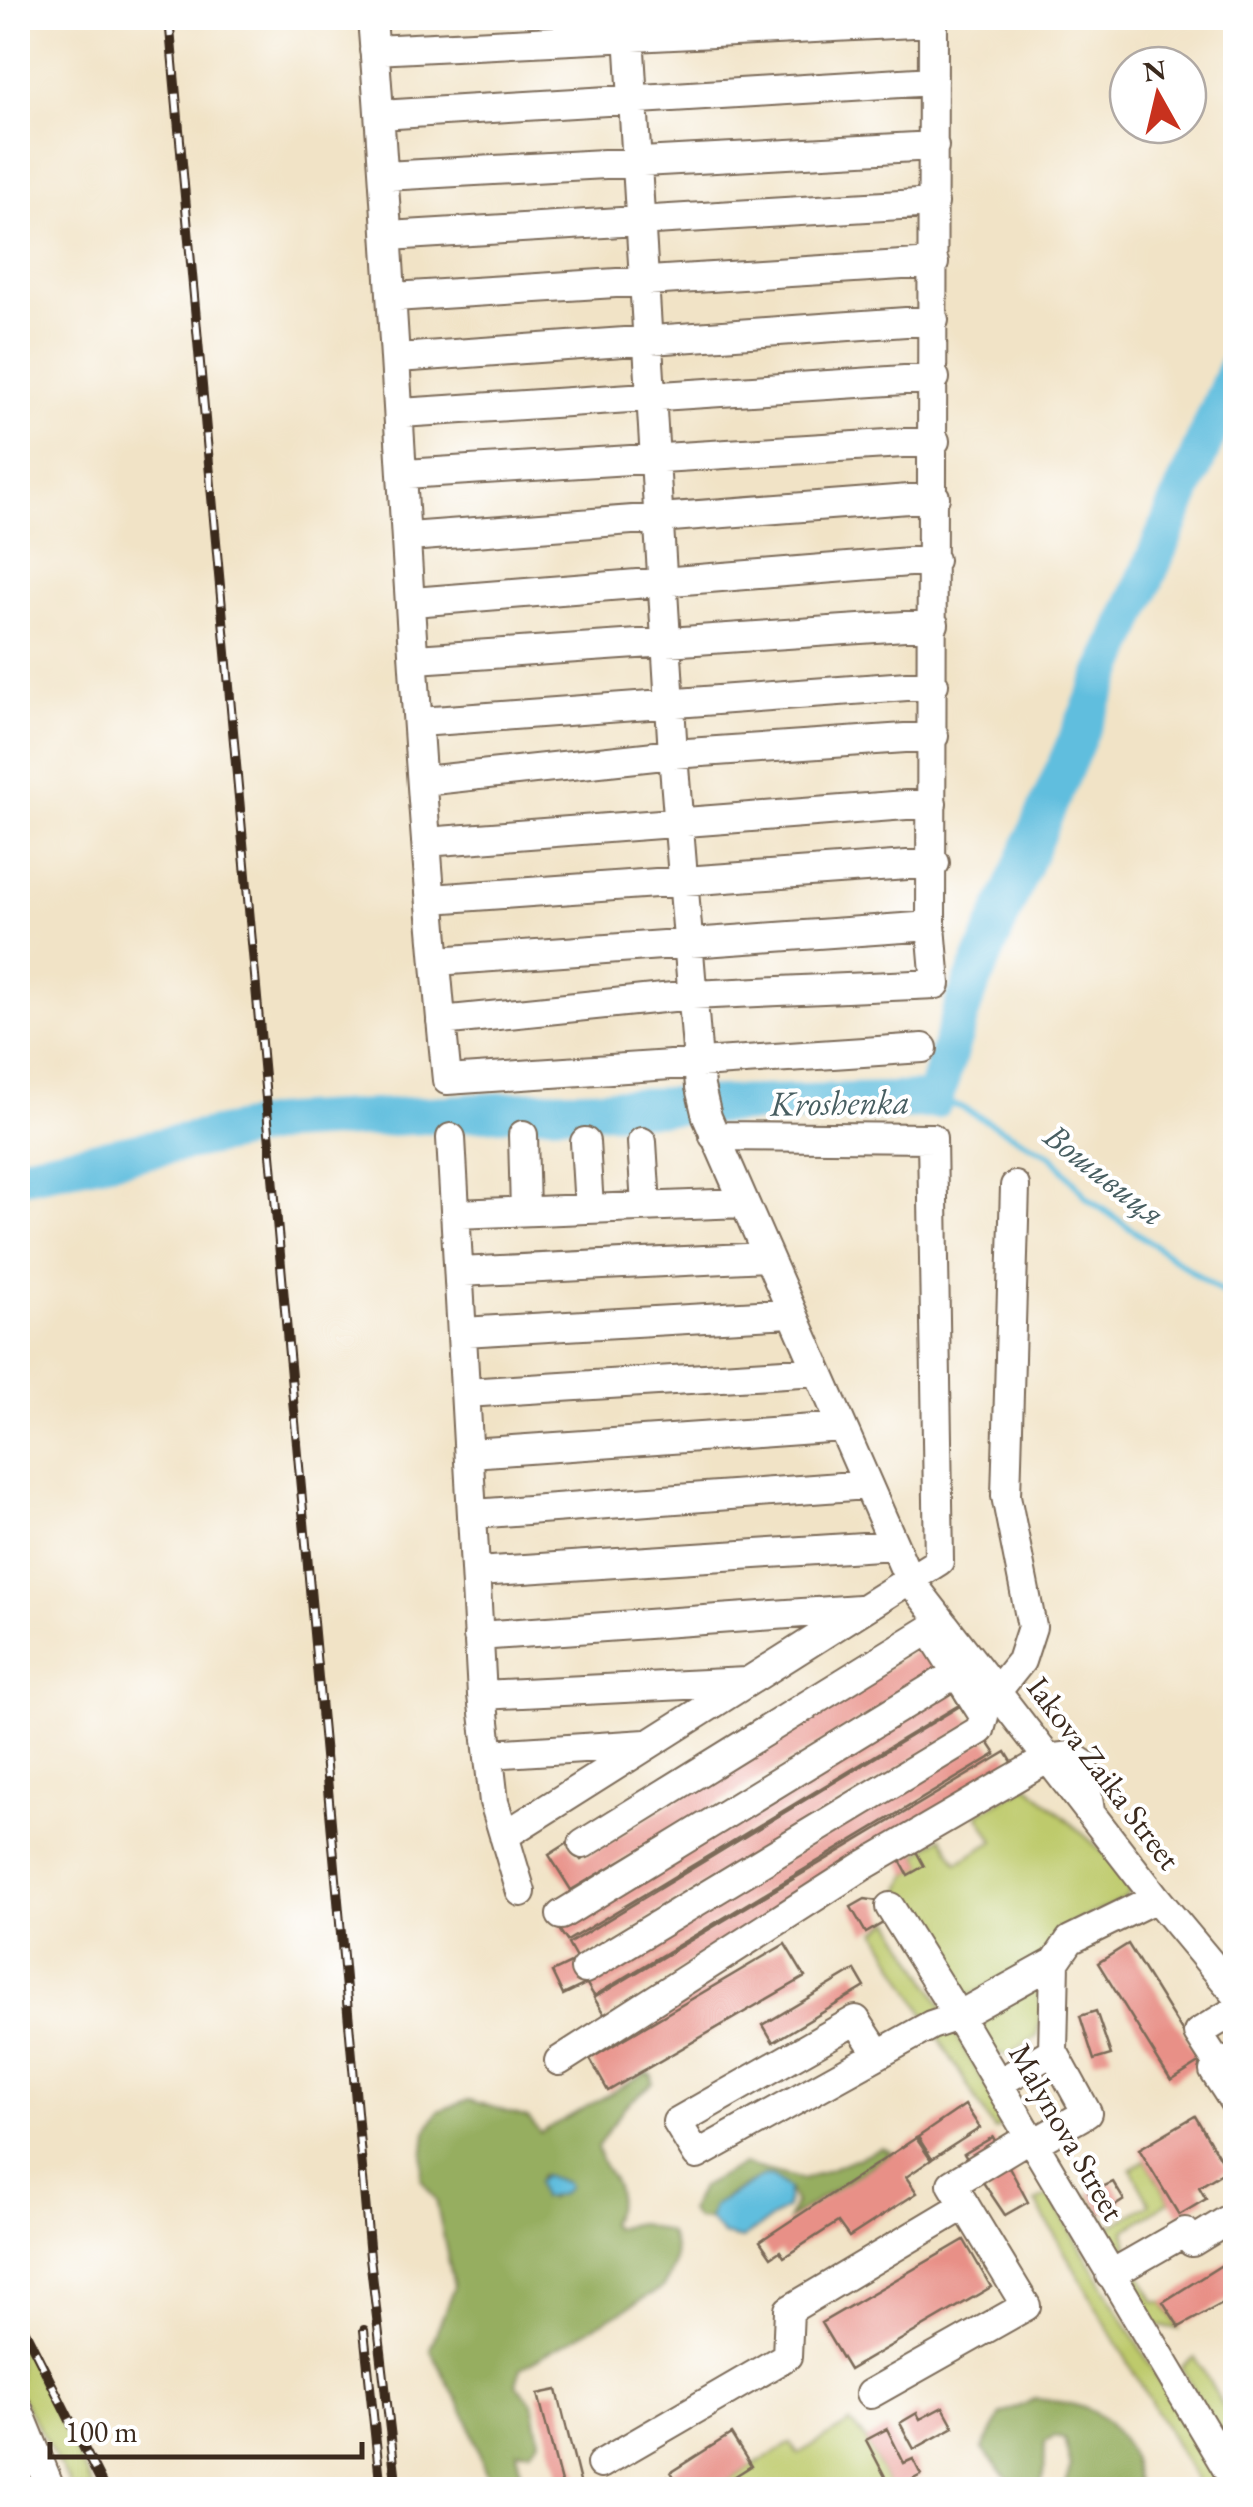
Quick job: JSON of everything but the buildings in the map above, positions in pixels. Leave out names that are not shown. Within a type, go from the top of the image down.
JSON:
[{"type":"street","points":[[372,18],[398,358],[426,842],[447,1080],[699,1076],[922,1048]]},
{"type":"street","points":[[374,50],[629,28],[933,20],[935,497],[931,926],[936,984],[692,996],[441,1021]]},
{"type":"street","points":[[585,1970],[980,1730],[984,1716],[958,1672],[942,1630],[909,1579],[867,1485],[742,1202],[711,1126],[699,1076],[669,704],[629,28]]},
{"type":"street","points":[[380,115],[933,81]]},
{"type":"street","points":[[384,176],[934,146]]},
{"type":"street","points":[[389,236],[934,203]]},
{"type":"street","points":[[394,297],[934,263]]},
{"type":"street","points":[[398,358],[934,320]]},
{"type":"street","points":[[401,412],[935,378]]},
{"type":"street","points":[[405,474],[935,441]]},
{"type":"street","points":[[409,537],[935,497]]},
{"type":"street","points":[[413,602],[934,560]]},
{"type":"street","points":[[416,658],[934,624]]},
{"type":"street","points":[[420,722],[934,684]]},
{"type":"street","points":[[424,781],[673,754],[934,736]]},
{"type":"street","points":[[426,842],[932,803]]},
{"type":"street","points":[[432,900],[934,863]]},
{"type":"street","points":[[436,962],[931,926]]},
{"type":"street","points":[[504,1836],[939,1561],[932,1138],[711,1126]]},
{"type":"street","points":[[523,1135],[525,1211]]},
{"type":"street","points":[[450,1138],[478,1572],[482,1695],[494,1802],[521,1892]]},
{"type":"street","points":[[585,1142],[589,1208]]},
{"type":"street","points":[[642,1142],[646,1206]]},
{"type":"street","points":[[997,1692],[1021,1661],[1032,1628],[1006,1496],[1015,1186]]},
{"type":"street","points":[[456,1214],[742,1202]]},
{"type":"street","points":[[459,1272],[766,1257]]},
{"type":"street","points":[[463,1332],[791,1313]]},
{"type":"street","points":[[466,1394],[817,1371]]},
{"type":"street","points":[[470,1453],[842,1427]]},
{"type":"street","points":[[474,1514],[867,1485]]},
{"type":"street","points":[[478,1572],[894,1545]]},
{"type":"street","points":[[478,1636],[860,1608]]},
{"type":"street","points":[[584,1844],[942,1630]]},
{"type":"street","name":"Iakova Zaika Street","points":[[942,1630],[997,1692],[1156,1898],[1236,1994]]},
{"type":"street","points":[[560,1915],[958,1672]]},
{"type":"street","points":[[482,1695],[748,1682]]},
{"type":"street","points":[[490,1754],[652,1744]]},
{"type":"street","points":[[559,2061],[864,1866],[1048,1759]]},
{"type":"street","points":[[878,2054],[856,2020],[677,2122],[697,2155],[931,2025],[958,2016],[1055,1962],[1070,1940],[1156,1898]]},
{"type":"street","name":"Malynova Street","points":[[890,1907],[1236,2484]]},
{"type":"street","points":[[870,2394],[1026,2306],[952,2184],[1087,2113],[1053,2051],[1055,1962]]},
{"type":"street","points":[[1236,2010],[1198,2033],[1228,2061],[1214,2071],[1236,2106]]},
{"type":"street","points":[[999,2083],[1053,2051]]},
{"type":"street","points":[[601,2464],[788,2356],[789,2310],[965,2205]]},
{"type":"street","points":[[1110,2274],[1185,2232],[1192,2242],[1236,2215]]},
{"type":"street","points":[[18,2409],[51,2490]]},
{"type":"green space","points":[[1028,1785],[1121,1868],[1129,1892],[1124,1899],[1071,1924],[1039,1959],[962,2000],[895,1901],[908,1875],[924,1866],[918,1854],[942,1837],[958,1863],[994,1841],[978,1814]]},
{"type":"green space","points":[[891,1920],[944,2008],[927,2019],[877,1931]]},
{"type":"green space","points":[[1036,1987],[1042,2008],[1037,2036],[1010,2055],[993,2053],[977,2028],[978,2021]]},
{"type":"green space","points":[[935,2031],[953,2031],[1008,2121],[994,2130]]},
{"type":"green space","points":[[647,2073],[652,2075],[653,2083],[624,2107],[597,2147],[617,2190],[609,2223],[613,2228],[638,2223],[668,2232],[674,2246],[674,2261],[662,2288],[521,2368],[516,2384],[533,2403],[540,2440],[531,2450],[517,2450],[522,2489],[491,2489],[468,2420],[430,2349],[454,2287],[436,2200],[421,2179],[426,2132],[438,2111],[469,2100],[528,2118],[540,2133]],"holes":[[[541,2175],[566,2183],[567,2187],[548,2199],[537,2182]]]},
{"type":"green space","points":[[881,2148],[892,2152],[789,2219],[795,2204],[788,2189],[764,2176],[726,2197],[709,2220],[696,2219],[689,2211],[700,2188],[743,2164],[803,2180]]},
{"type":"green space","points":[[1146,2160],[1170,2201],[1125,2230],[1129,2254],[1117,2256],[1077,2200],[1090,2194],[1110,2227],[1150,2204],[1131,2169]]},
{"type":"green space","points":[[1050,2195],[1223,2489],[1201,2489],[1036,2202]]},
{"type":"green space","points":[[1137,2269],[1155,2302],[1163,2302],[1179,2329],[1151,2325],[1129,2289],[1131,2274]]},
{"type":"green space","points":[[18,2339],[94,2489],[73,2489],[18,2392]]},
{"type":"green space","points":[[1195,2357],[1235,2427],[1235,2463],[1181,2367]]},
{"type":"green space","points":[[1035,2399],[1081,2407],[1104,2419],[1123,2442],[1140,2489],[1063,2489],[1071,2467],[1064,2438],[1055,2436],[1045,2442],[1040,2487],[1016,2488],[983,2449],[1001,2415]]},
{"type":"green space","points":[[850,2423],[866,2440],[891,2489],[713,2490],[791,2443],[798,2454]]},
{"type":"water","points":[[544,2175],[568,2187],[561,2194],[541,2198],[537,2182]]},
{"type":"water","points":[[764,2176],[773,2177],[788,2189],[787,2208],[742,2239],[723,2235],[709,2220],[713,2206]]},
{"type":"waterway","name":"Kroshenka","points":[[18,1175],[282,1123],[538,1109],[934,1100],[965,1000],[1236,368]]},
{"type":"waterway","name":"Вошивиця","points":[[934,1100],[961,1107],[1052,1156],[1088,1199],[1236,1302]]},
{"type":"railway","points":[[169,18],[370,2257],[397,2490]]},
{"type":"railway","points":[[18,2317],[105,2490]]},
{"type":"railway","points":[[364,2330],[381,2490]]}]
